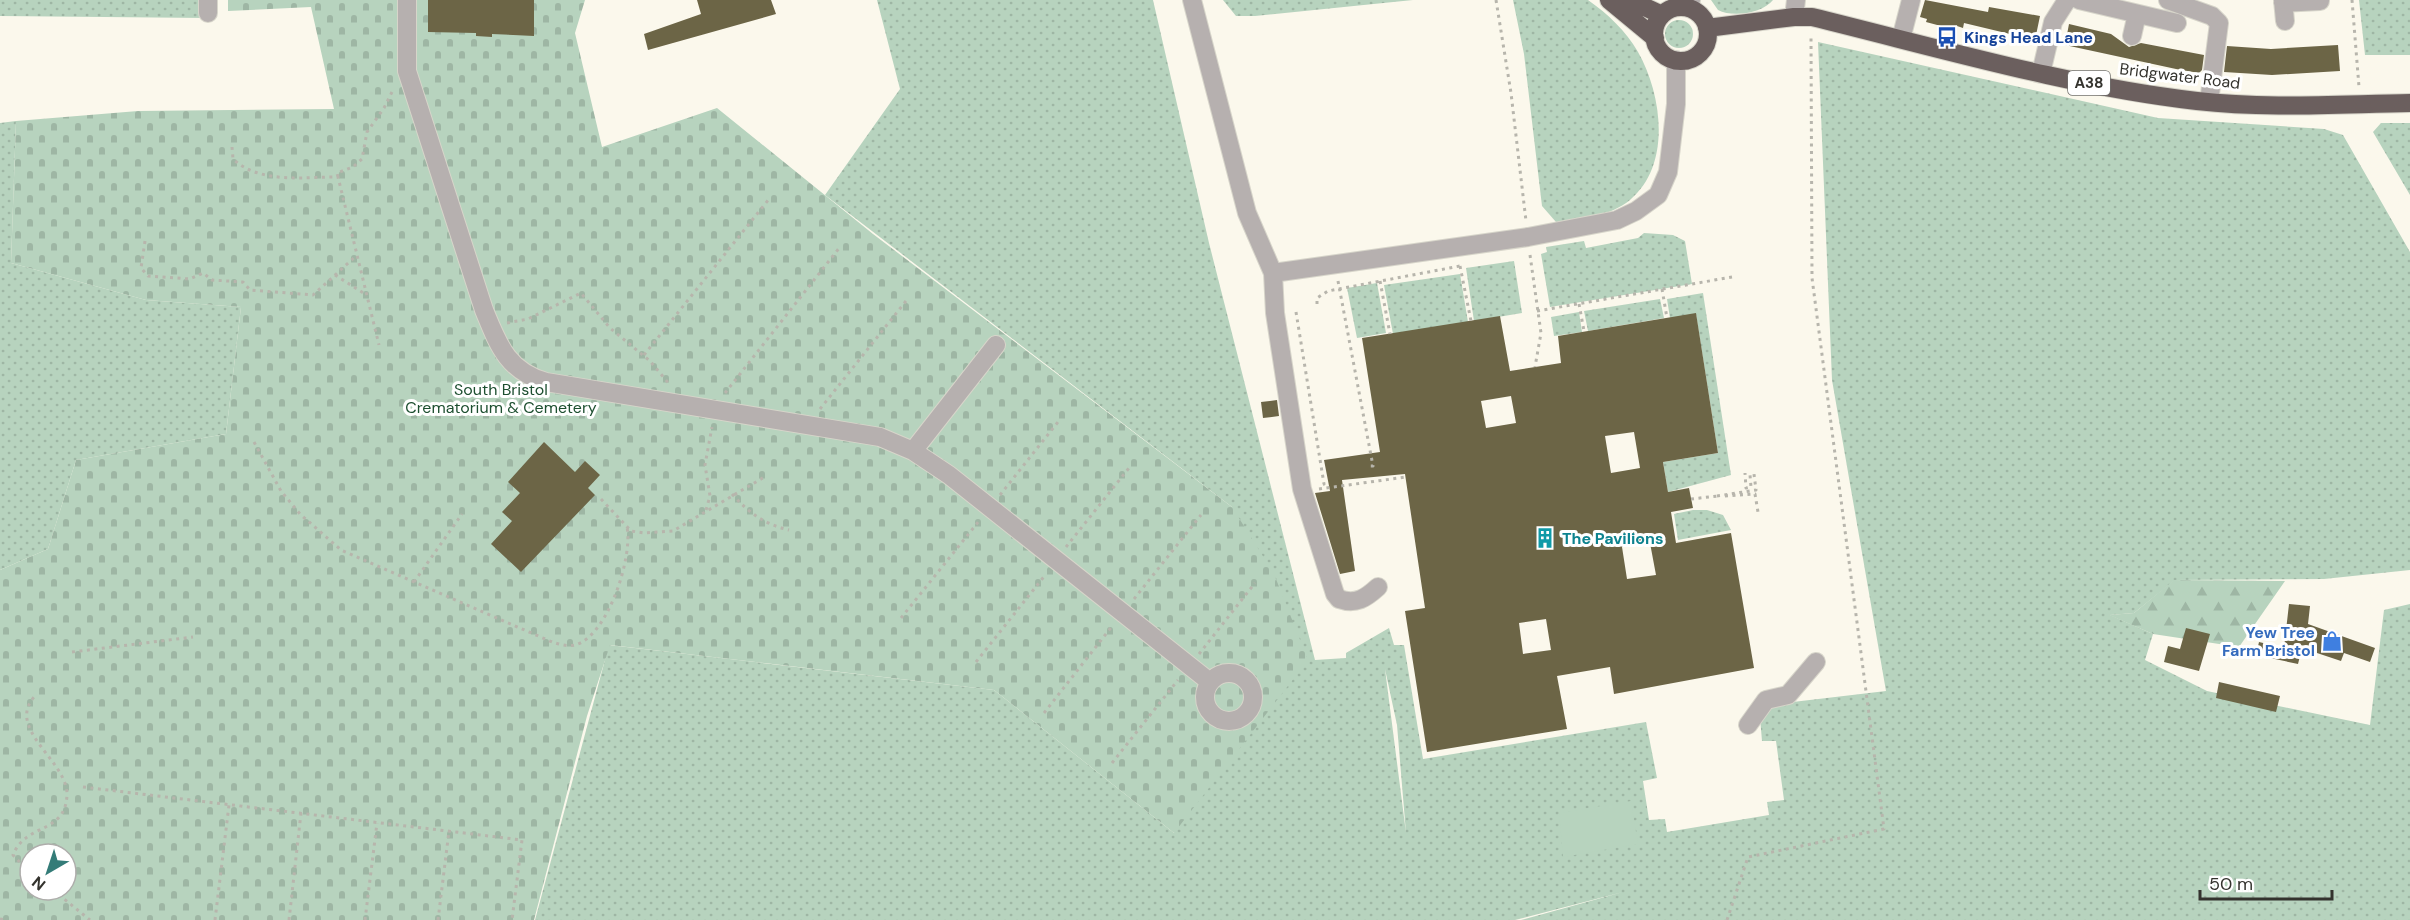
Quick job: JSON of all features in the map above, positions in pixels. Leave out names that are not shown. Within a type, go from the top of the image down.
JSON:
[{"type":"highway","points":[[1609,0],[1654,38],[1659,48],[1676,60]]},
{"type":"highway","points":[[1630,0],[1662,15]]},
{"type":"highway","points":[[1654,38],[1657,20],[1676,7],[1688,4],[1696,11],[1707,35]]},
{"type":"highway","name":"Bridgwater Road","points":[[1707,35],[1801,12],[2041,73],[2124,90],[2209,102],[2410,103]]},
{"type":"highway","name":"A38","points":[[1676,60],[1694,57],[1707,35]]},
{"type":"street","points":[[407,0],[407,70],[496,343],[509,362],[535,379],[880,437],[913,451],[949,475],[1210,682]]},
{"type":"street","points":[[1192,0],[1247,213],[1273,273],[1275,314],[1302,489],[1335,594],[1339,599],[1356,602],[1368,596],[1378,587]]},
{"type":"street","points":[[1901,39],[1911,0]]},
{"type":"street","points":[[2041,73],[2053,22],[2067,0]]},
{"type":"street","points":[[2079,0],[2176,23]]},
{"type":"street","points":[[2168,0],[2212,16],[2219,23],[2209,102]]},
{"type":"street","points":[[2284,8],[2319,1]]},
{"type":"street","points":[[2132,36],[2137,14]]},
{"type":"street","points":[[1273,273],[1528,237],[1617,220],[1658,195],[1668,172],[1674,130],[1676,60]]},
{"type":"street","points":[[913,451],[996,345]]},
{"type":"street","points":[[1748,725],[1766,700],[1788,695],[1816,662]]},
{"type":"path","points":[[1496,0],[1511,93],[1538,311],[1540,333],[1535,367]]},
{"type":"path","points":[[2352,0],[2360,104]]},
{"type":"path","points":[[1727,920],[1748,857],[1884,829],[1812,278],[1801,12]]},
{"type":"path","points":[[379,345],[337,173],[353,167],[362,159],[367,132],[384,108],[396,81],[407,70]]},
{"type":"path","points":[[232,147],[233,159],[251,172],[274,176],[338,177]]},
{"type":"path","points":[[644,356],[769,199]]},
{"type":"path","points":[[145,240],[141,268],[148,276],[190,279],[203,273],[212,280],[243,282],[250,290],[306,296],[316,294],[356,256]]},
{"type":"path","points":[[706,510],[710,496],[705,465],[715,409],[840,247]]},
{"type":"path","points":[[1335,266],[1373,466],[1370,466]]},
{"type":"path","points":[[1460,266],[1470,321]]},
{"type":"path","points":[[335,275],[365,294]]},
{"type":"path","points":[[1538,311],[1732,277]]},
{"type":"path","points":[[1380,281],[1390,334]]},
{"type":"path","points":[[1662,289],[1667,318]]},
{"type":"path","points":[[491,327],[528,319],[580,293],[610,328],[644,356],[673,390],[672,402]]},
{"type":"path","points":[[808,425],[906,301]]},
{"type":"path","points":[[1578,304],[1584,331]]},
{"type":"path","points":[[1296,312],[1324,484]]},
{"type":"path","points":[[254,442],[281,491],[328,540],[341,550],[552,642],[577,644],[591,635],[604,617],[616,591],[629,549],[627,527]]},
{"type":"path","points":[[1691,500],[1756,490],[1754,474],[1750,475],[1751,487],[1746,488],[1745,473]]},
{"type":"path","points":[[601,499],[627,527],[644,533],[662,533],[673,531],[732,494],[766,476]]},
{"type":"path","points":[[1332,487],[1406,477]]},
{"type":"path","points":[[732,494],[749,512],[763,522],[789,530]]},
{"type":"path","points":[[1716,496],[1755,494],[1758,512]]},
{"type":"path","points":[[414,582],[462,514]]},
{"type":"path","points":[[1112,763],[1255,583]]},
{"type":"path","points":[[72,652],[193,637]]},
{"type":"path","points":[[20,842],[24,837],[58,821],[63,814],[67,792],[62,776],[27,725],[27,713],[31,699],[37,694]]},
{"type":"path","points":[[83,787],[522,840],[512,920]]},
{"type":"path","points":[[215,920],[229,805]]},
{"type":"path","points":[[289,920],[301,813]]},
{"type":"path","points":[[365,920],[377,823]]},
{"type":"path","points":[[438,920],[449,831]]},
{"type":"path","points":[[18,844],[13,855],[18,863]]},
{"type":"path","points":[[67,902],[90,920]]},
{"type":"path","points":[[0,919],[7,920]]},
{"type":"green space","points":[[0,0],[208,0],[207,18],[0,16]]},
{"type":"green space","name":"South Bristol Crematorium & Cemetery","points":[[228,0],[585,0],[575,33],[602,147],[717,108],[873,234],[1232,507],[1274,574],[1308,660],[1174,833],[994,690],[610,645],[587,716],[534,920],[0,920],[0,570],[48,549],[76,460],[226,434],[241,307],[146,300],[11,263],[16,121],[138,111],[334,109],[311,7],[228,11]]},
{"type":"green space","points":[[877,0],[1153,0],[1209,243],[1315,660],[1346,658],[1346,653],[1389,628],[1394,645],[1404,645],[1423,759],[1646,722],[1657,778],[1643,781],[1649,820],[1665,819],[1667,832],[1769,815],[1767,802],[1784,800],[1776,741],[1762,741],[1760,717],[1775,704],[1886,691],[1832,380],[1818,42],[2158,118],[2324,129],[2343,135],[2410,252],[2410,570],[2324,579],[2175,580],[2134,613],[2110,615],[2153,634],[2145,660],[2207,691],[2370,725],[2384,610],[2410,604],[2410,920],[1521,920],[1623,892],[1515,920],[535,920],[609,645],[994,690],[1174,833],[1232,507],[825,195],[900,89]],"holes":[[[1385,669],[1397,725],[1406,833]]]},
{"type":"green space","points":[[1223,0],[1413,0],[1236,16]]},
{"type":"green space","points":[[1513,0],[1588,0],[1622,30],[1638,52],[1653,88],[1657,108],[1659,129],[1657,149],[1652,168],[1643,185],[1630,200],[1614,210],[1585,219],[1556,222],[1542,206],[1524,54]]},
{"type":"green space","points":[[1711,0],[1773,0],[1755,11],[1732,14],[1718,10]]},
{"type":"green space","points":[[2359,0],[2410,0],[2410,55],[2365,55]]},
{"type":"green space","points":[[1679,20],[1689,24],[1693,34],[1689,44],[1679,48],[1669,44],[1665,34],[1669,24]]},
{"type":"green space","points":[[16,121],[11,263],[146,300],[241,307],[226,434],[76,460],[48,549],[0,570],[0,123]]},
{"type":"green space","points":[[2381,123],[2410,123],[2410,195],[2373,132]]},
{"type":"green space","points":[[1644,233],[1673,235],[1685,241],[1692,284],[1550,307],[1541,254],[1547,252],[1546,247],[1584,241],[1586,248],[1638,238]]},
{"type":"green space","points":[[1514,261],[1522,313],[1474,321],[1466,268]]},
{"type":"green space","points":[[1460,274],[1468,322],[1393,334],[1384,285]]},
{"type":"green space","points":[[1377,283],[1386,333],[1357,338],[1347,288]]},
{"type":"green space","points":[[1703,293],[1731,475],[1668,492],[1663,462],[1718,453],[1696,314],[1670,318],[1667,299]]},
{"type":"green space","points":[[1660,299],[1664,318],[1588,331],[1584,311]]},
{"type":"green space","points":[[1579,312],[1582,332],[1554,336],[1551,317]]},
{"type":"green space","points":[[1707,510],[1723,515],[1731,530],[1678,540],[1674,514]]},
{"type":"green space","points":[[2174,580],[2285,581],[2239,647],[2153,634],[2109,615],[2134,613]]},
{"type":"green space","points":[[1631,801],[1638,844],[1563,857],[1559,813]]},
{"type":"building","points":[[428,0],[534,0],[534,36],[492,34],[492,37],[476,36],[476,33],[428,32]]},
{"type":"building","points":[[697,0],[771,0],[776,14],[648,50],[644,34],[701,14]]},
{"type":"building","points":[[1925,0],[1988,12],[1989,7],[2040,16],[2035,40],[1964,23],[1963,28],[1957,26],[1956,30],[1926,22],[1927,19],[1920,17]]},
{"type":"building","points":[[2069,24],[2111,34],[2129,47],[2141,43],[2204,55],[2202,70],[2199,73],[2176,69],[2065,45]]},
{"type":"building","points":[[2338,45],[2340,71],[2272,75],[2224,72],[2227,46],[2271,49]]},
{"type":"building","name":"The Pavilions","points":[[1696,313],[1718,453],[1663,462],[1668,492],[1689,488],[1693,508],[1671,512],[1676,543],[1731,533],[1754,668],[1614,694],[1610,667],[1557,676],[1567,729],[1427,752],[1405,611],[1425,608],[1405,474],[1342,480],[1355,571],[1340,574],[1315,493],[1330,491],[1324,460],[1380,452],[1362,338],[1500,316],[1510,371],[1561,363],[1558,336]],"holes":[[[1511,396],[1516,423],[1486,428],[1481,401]],[[1634,432],[1640,468],[1611,473],[1605,436]],[[1650,543],[1656,575],[1627,579],[1622,547]],[[1546,619],[1551,650],[1523,654],[1519,623]]]},
{"type":"building","points":[[1277,400],[1279,416],[1263,418],[1261,402]]},
{"type":"building","points":[[544,442],[575,472],[585,461],[600,475],[588,488],[595,495],[521,572],[491,544],[512,521],[502,512],[520,493],[508,482]]},
{"type":"building","points":[[2289,604],[2310,606],[2308,624],[2375,648],[2370,662],[2344,653],[2341,661],[2302,648],[2298,664],[2256,655],[2259,642],[2284,648]]},
{"type":"building","points":[[2186,628],[2210,634],[2199,671],[2164,662],[2168,646],[2180,649]]},
{"type":"building","points":[[2219,682],[2280,696],[2276,712],[2216,698]]},
{"type":"place","name":"Kings Head Lane","points":[[1947,37]]},
{"type":"place","name":"The Pavilions","points":[[1545,538]]},
{"type":"place","name":"Yew Tree Farm Bristol","points":[[2332,641]]}]
